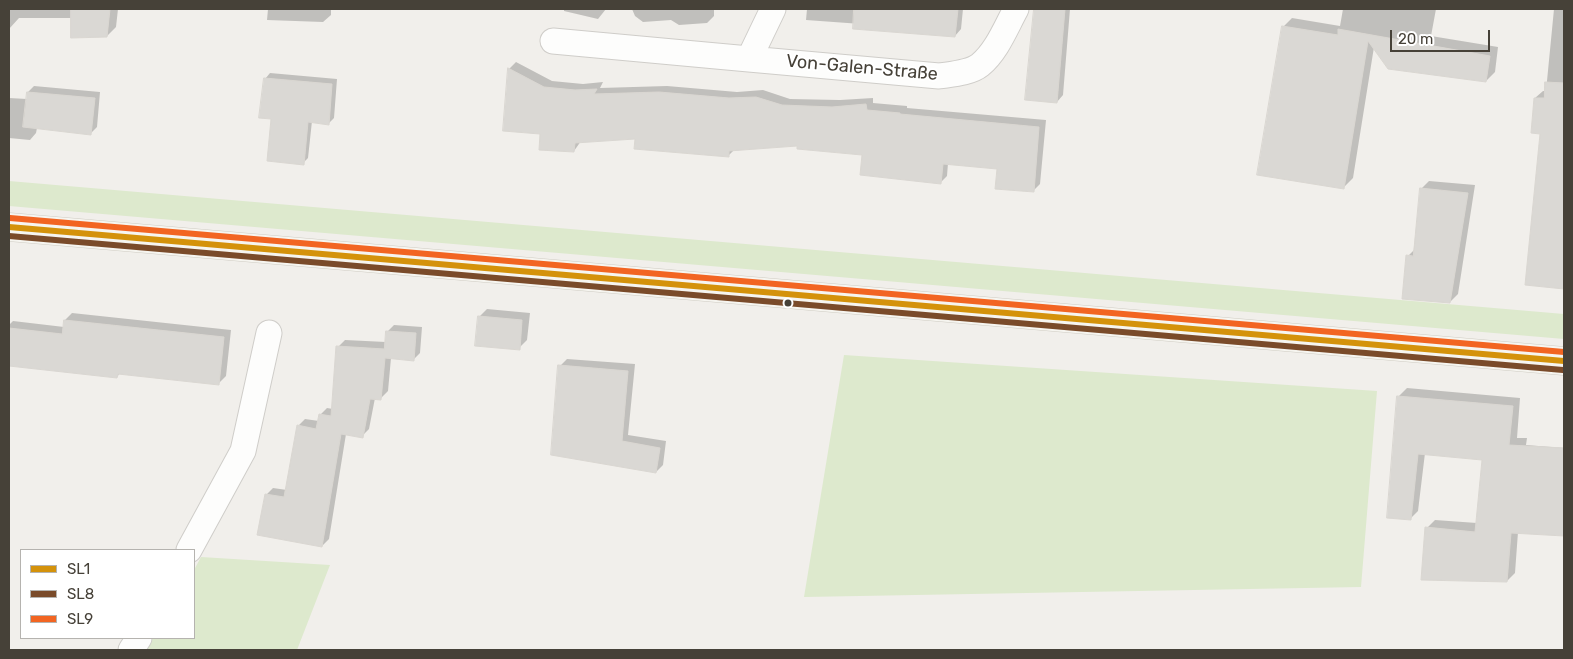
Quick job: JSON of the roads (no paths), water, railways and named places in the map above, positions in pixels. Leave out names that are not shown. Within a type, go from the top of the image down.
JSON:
[{"type":"main road","points":[[9,227],[1564,362]]},
{"type":"street","points":[[749,59],[773,9]]},
{"type":"street","name":"Von-Galen-Straße","points":[[553,41],[939,76],[962,72],[980,66],[994,48],[1016,9]]},
{"type":"street","points":[[190,549],[243,450],[269,333]]},
{"type":"street","points":[[131,650],[137,639]]}]
